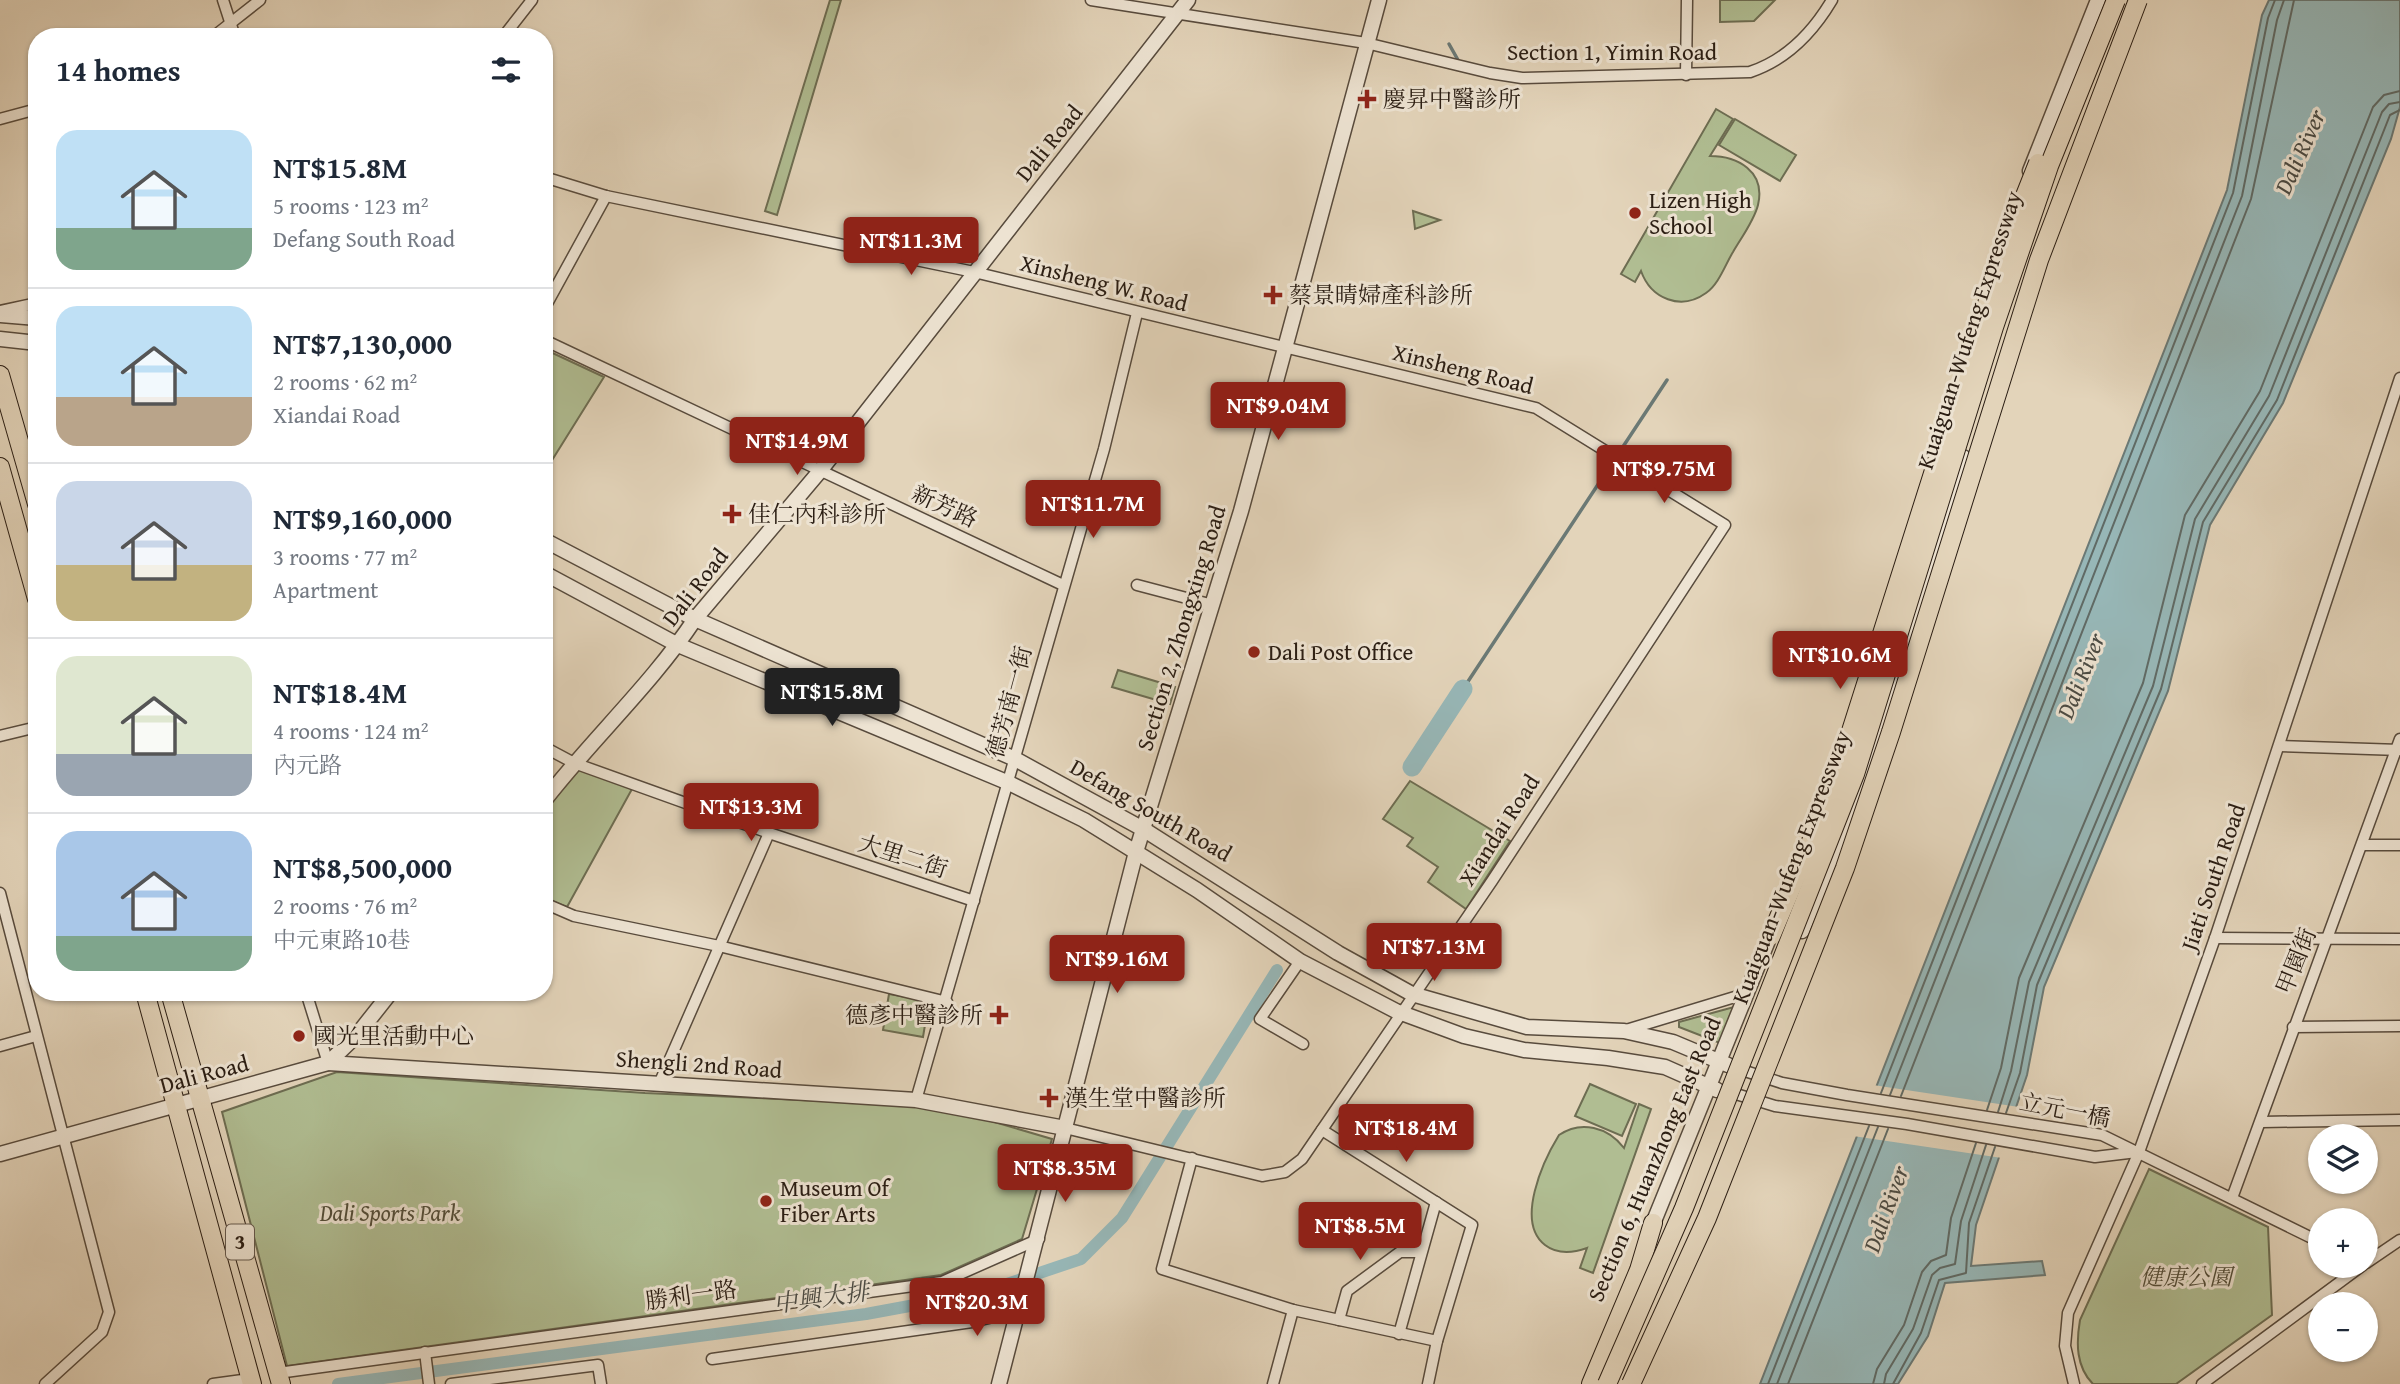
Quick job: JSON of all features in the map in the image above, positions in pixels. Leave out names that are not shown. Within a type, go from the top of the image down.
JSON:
[{"type":"main road","name":"Kuaiguan-Wufeng Expressway","points":[[1609,1384],[1684,1208],[1855,774],[1994,327],[2049,166],[2116,0]]},
{"type":"main road","name":"Kuaiguan-Wufeng Expressway","points":[[1631,1384],[1707,1218],[1845,868],[1891,732],[2039,260],[2138,0]]},
{"type":"main road","points":[[1770,936],[1830,794],[2007,241],[2053,123],[2070,93],[2088,72]]},
{"type":"main road","points":[[0,375],[28,473]]},
{"type":"main road","points":[[0,467],[28,567]]},
{"type":"main road","name":"3","points":[[148,1001],[251,1382]]},
{"type":"main road","name":"3","points":[[172,1001],[280,1379]]},
{"type":"main road","points":[[1591,1384],[1639,1270],[1653,1223]]},
{"type":"street","points":[[223,0],[232,28]]},
{"type":"street","points":[[224,28],[260,0]]},
{"type":"street","points":[[510,28],[532,0]]},
{"type":"street","name":"Section 1, Yimin Road","points":[[1091,0],[1366,43],[1490,73],[1522,78],[1750,72],[1770,65],[1805,38],[1832,0]]},
{"type":"street","name":"Dali Road","points":[[553,789],[678,645],[695,619],[820,471],[1188,0]]},
{"type":"street","name":"Section 2, Zhongxing Road","points":[[1020,1307],[1136,852],[1213,605],[1286,349],[1379,0]]},
{"type":"street","points":[[1686,75],[1687,0]]},
{"type":"street","name":"Section 6, Huanzhong East Road","points":[[1583,1384],[1721,1062],[1824,795],[2010,223],[2098,0]]},
{"type":"street","points":[[1609,1384],[1736,1094],[1851,812],[2055,169],[2124,0]]},
{"type":"street","points":[[0,119],[28,111]]},
{"type":"street","name":"Xinsheng W. Road","points":[[553,180],[606,196],[974,272],[1286,349]]},
{"type":"street","points":[[553,293],[606,196]]},
{"type":"street","points":[[2010,223],[2035,230]]},
{"type":"street","points":[[0,313],[28,305]]},
{"type":"street","points":[[0,313],[28,317]]},
{"type":"street","name":"德芳南一街","points":[[916,1100],[947,1002],[1063,584],[1104,449],[1137,313]]},
{"type":"street","points":[[0,339],[28,342]]},
{"type":"street","name":"新芳路","points":[[553,344],[1063,584]]},
{"type":"street","name":"Xinsheng Road","points":[[1286,349],[1473,390],[1535,408],[1725,525]]},
{"type":"street","name":"Jiati South Road","points":[[2074,1384],[2065,1346],[2067,1317],[2139,1152],[2215,938],[2400,378]]},
{"type":"street","points":[[2386,422],[2400,422]]},
{"type":"street","name":"Xiandai Road","points":[[1065,1128],[1262,1176],[1285,1172],[1303,1159],[1412,994],[1492,881],[1725,525]]},
{"type":"street","name":"Defang South Road","points":[[553,545],[695,619],[1015,759],[1143,829],[1338,953],[1412,994],[1527,1027],[1624,1031],[1672,1042],[1745,1071]]},
{"type":"street","name":"Defang South Road","points":[[553,578],[678,645],[1009,783],[1084,820],[1300,961],[1401,1013],[1464,1036],[1524,1050],[1608,1058],[1665,1068],[1710,1088],[1736,1094]]},
{"type":"street","points":[[1137,584],[1213,605]]},
{"type":"street","points":[[0,736],[28,729]]},
{"type":"street","points":[[2279,746],[2399,746]]},
{"type":"street","name":"甲園街","points":[[2232,1198],[2262,1122],[2292,1027],[2399,746]]},
{"type":"street","name":"大里二街","points":[[553,752],[573,763],[769,833],[974,901]]},
{"type":"street","points":[[659,1084],[769,833]]},
{"type":"street","points":[[2363,845],[2400,845]]},
{"type":"street","points":[[0,893],[109,1312],[102,1332],[45,1384]]},
{"type":"street","points":[[553,908],[574,916],[719,946],[947,1002]]},
{"type":"street","points":[[2215,938],[2400,939]]},
{"type":"street","points":[[1300,961],[1260,1019],[1303,1044]]},
{"type":"street","points":[[1624,1031],[1748,993]]},
{"type":"street","points":[[309,1001],[328,1063]]},
{"type":"street","name":"Dali Road","points":[[0,1154],[328,1063],[357,1035],[384,1001]]},
{"type":"street","points":[[2292,1027],[2400,1026]]},
{"type":"street","points":[[0,1046],[36,1036]]},
{"type":"street","name":"Shengli 2nd Road","points":[[328,1063],[916,1100],[1065,1128]]},
{"type":"street","name":"立元一橋","points":[[1745,1071],[1782,1083],[2091,1133],[2119,1149]]},
{"type":"street","name":"立元一橋","points":[[1736,1094],[1775,1106],[1907,1124],[2082,1155],[2119,1149],[2139,1152]]},
{"type":"street","points":[[2262,1122],[2400,1121]]},
{"type":"street","points":[[1322,1130],[1472,1225],[1437,1341],[1428,1384]]},
{"type":"street","points":[[2139,1152],[2308,1236]]},
{"type":"street","points":[[1192,1158],[1162,1269],[1293,1310],[1437,1341]]},
{"type":"street","points":[[1399,1334],[1436,1202]]},
{"type":"street","name":"勝利一路","points":[[280,1379],[425,1352],[942,1282],[1039,1239]]},
{"type":"street","points":[[2378,1255],[2400,1240]]},
{"type":"street","points":[[1339,1320],[1347,1291],[1400,1252],[1421,1252]]},
{"type":"street","points":[[2203,1384],[2346,1278]]},
{"type":"street","points":[[923,1284],[929,1328]]},
{"type":"street","points":[[712,1359],[972,1322],[1020,1307]]},
{"type":"street","points":[[999,1384],[1020,1307]]},
{"type":"street","points":[[1273,1384],[1293,1310]]},
{"type":"street","points":[[425,1352],[429,1384]]},
{"type":"street","points":[[451,1384],[598,1365],[601,1384]]},
{"type":"street","points":[[213,1384],[251,1382]]},
{"type":"green space","points":[[830,0],[841,0],[777,215],[765,211]]},
{"type":"green space","points":[[1720,0],[1775,0],[1754,21],[1720,22]]},
{"type":"green space","points":[[1716,109],[1733,119],[1710,156],[1730,159],[1747,168],[1758,183],[1758,205],[1711,289],[1687,301],[1668,299],[1652,289],[1641,271],[1635,282],[1621,274]]},
{"type":"green space","points":[[1735,119],[1796,155],[1780,181],[1719,145]]},
{"type":"green space","points":[[1413,211],[1440,220],[1415,229]]},
{"type":"green space","points":[[553,353],[604,377],[553,459]]},
{"type":"green space","points":[[1118,670],[1175,687],[1170,704],[1112,687]]},
{"type":"green space","points":[[574,767],[632,789],[567,907],[553,902],[553,795]]},
{"type":"green space","points":[[1410,781],[1510,841],[1466,909],[1428,882],[1438,867],[1407,846],[1413,838],[1383,819]]},
{"type":"green space","points":[[889,994],[929,1001],[923,1037],[883,1030]]},
{"type":"green space","points":[[1734,1007],[1720,1043],[1679,1027],[1679,1022]]},
{"type":"green space","name":"Dali Sports Park","points":[[337,1072],[645,1093],[913,1105],[974,1116],[1052,1139],[1022,1239],[941,1275],[287,1366],[222,1112]]},
{"type":"green space","points":[[1590,1084],[1636,1104],[1622,1136],[1575,1116]]},
{"type":"green space","points":[[1639,1104],[1651,1109],[1593,1273],[1580,1268],[1587,1248],[1560,1252],[1545,1245],[1536,1235],[1532,1222],[1535,1191],[1546,1160],[1559,1135],[1576,1128],[1594,1128],[1610,1135],[1624,1148]]},
{"type":"green space","name":"健康公園","points":[[2149,1169],[2268,1227],[2272,1315],[2176,1384],[2093,1384],[2080,1362],[2080,1320]]},
{"type":"water","name":"Dali River","points":[[2269,0],[2400,0],[2400,107],[2391,139],[2283,403],[2210,525],[2168,691],[2044,987],[2027,1075],[1976,1225],[1971,1266],[2042,1261],[2045,1275],[1945,1283],[1928,1336],[1898,1384],[1760,1384],[2227,190],[2262,15]]},
{"type":"pier","points":[[1873,1085],[2019,1107],[2002,1158],[1853,1136]]},
{"type":"waterway","points":[[1449,44],[1458,60]]},
{"type":"waterway","points":[[1463,689],[1667,380]]},
{"type":"waterway","points":[[1412,767],[1463,689]]},
{"type":"waterway","name":"中興大排","points":[[338,1384],[866,1314],[980,1293],[1081,1259],[1122,1218],[1277,970]]},
{"type":"place","name":"慶昇中醫診所","points":[[1367,99]]},
{"type":"place","name":"Lizen High School","points":[[1635,213]]},
{"type":"place","name":"蔡景晴婦產科診所","points":[[1273,295]]},
{"type":"place","name":"佳仁內科診所","points":[[732,514]]},
{"type":"place","name":"Dali Post Office","points":[[1254,652]]},
{"type":"place","name":"德彥中醫診所","points":[[999,1015]]},
{"type":"place","name":"國光里活動中心","points":[[299,1036]]},
{"type":"place","name":"漢生堂中醫診所","points":[[1049,1098]]},
{"type":"place","name":"Museum Of Fiber Arts","points":[[766,1201]]}]
